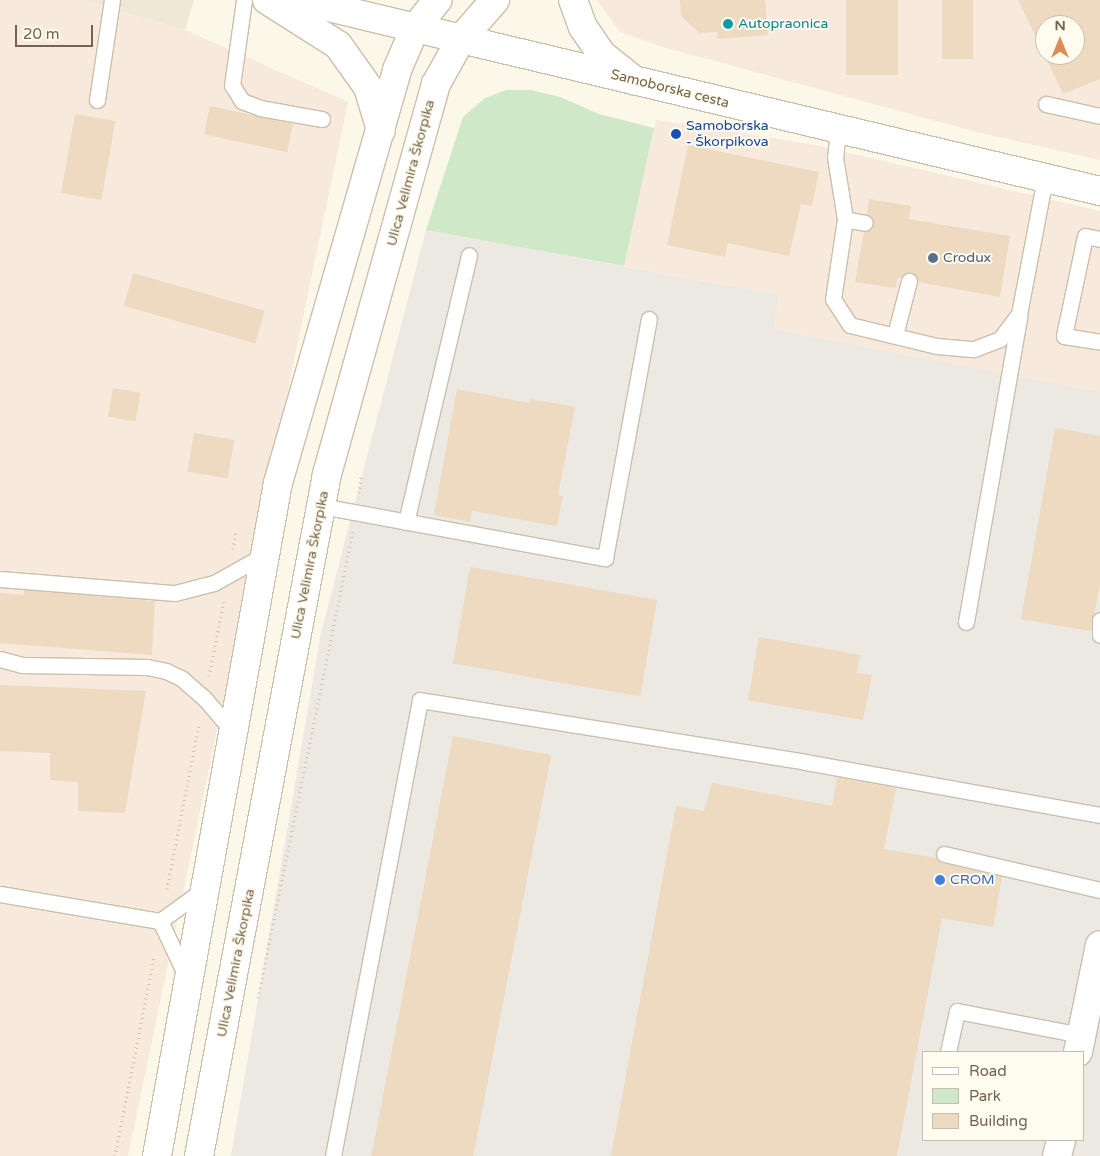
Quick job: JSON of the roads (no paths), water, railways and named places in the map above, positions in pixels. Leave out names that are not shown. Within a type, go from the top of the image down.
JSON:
[{"type":"main road","points":[[267,0],[338,45],[368,87],[381,131]]},
{"type":"main road","name":"Samoborska cesta","points":[[300,0],[838,130],[1100,191]]},
{"type":"main road","points":[[157,1156],[190,986],[205,888],[278,482],[381,131],[397,70],[415,28],[438,0]]},
{"type":"main road","name":"Ulica Velimira Škorpika","points":[[199,1156],[327,474],[436,84],[461,39],[495,0]]},
{"type":"main road","points":[[573,0],[583,27],[601,54],[635,81]]},
{"type":"main road","points":[[1080,1044],[1100,945]]},
{"type":"main road","points":[[1057,1156],[1061,1141]]},
{"type":"lane","points":[[97,100],[112,0]]},
{"type":"lane","points":[[244,0],[232,85],[242,101],[260,108],[322,120]]},
{"type":"lane","points":[[1046,104],[1100,116]]},
{"type":"lane","points":[[838,130],[835,157],[845,219],[833,299],[850,325],[937,346],[974,349],[1000,339],[1019,314],[1021,305]]},
{"type":"lane","points":[[966,622],[1045,178]]},
{"type":"lane","points":[[845,219],[865,223]]},
{"type":"lane","points":[[1100,239],[1085,236],[1064,336],[1100,342]]},
{"type":"lane","points":[[406,522],[469,255]]},
{"type":"lane","points":[[895,335],[909,281]]},
{"type":"lane","points":[[321,506],[605,558],[650,319]]},
{"type":"lane","points":[[0,579],[175,593],[214,584],[266,554]]},
{"type":"lane","points":[[1100,620],[1100,635]]},
{"type":"lane","points":[[0,659],[22,664],[147,667],[166,671],[181,678],[205,699],[234,733]]},
{"type":"lane","points":[[333,1156],[420,700],[805,762],[1100,816]]},
{"type":"lane","points":[[944,854],[1100,890]]},
{"type":"lane","points":[[0,894],[160,921],[205,888]]},
{"type":"lane","points":[[160,921],[190,986]]},
{"type":"lane","points":[[948,1051],[957,1011],[1080,1044]]},
{"type":"place","name":"Autopraonica","points":[[728,24]]},
{"type":"place","name":"Samoborska - Škorpikova","points":[[676,134]]},
{"type":"place","name":"Crodux","points":[[933,258]]},
{"type":"place","name":"CROM","points":[[940,880]]}]
